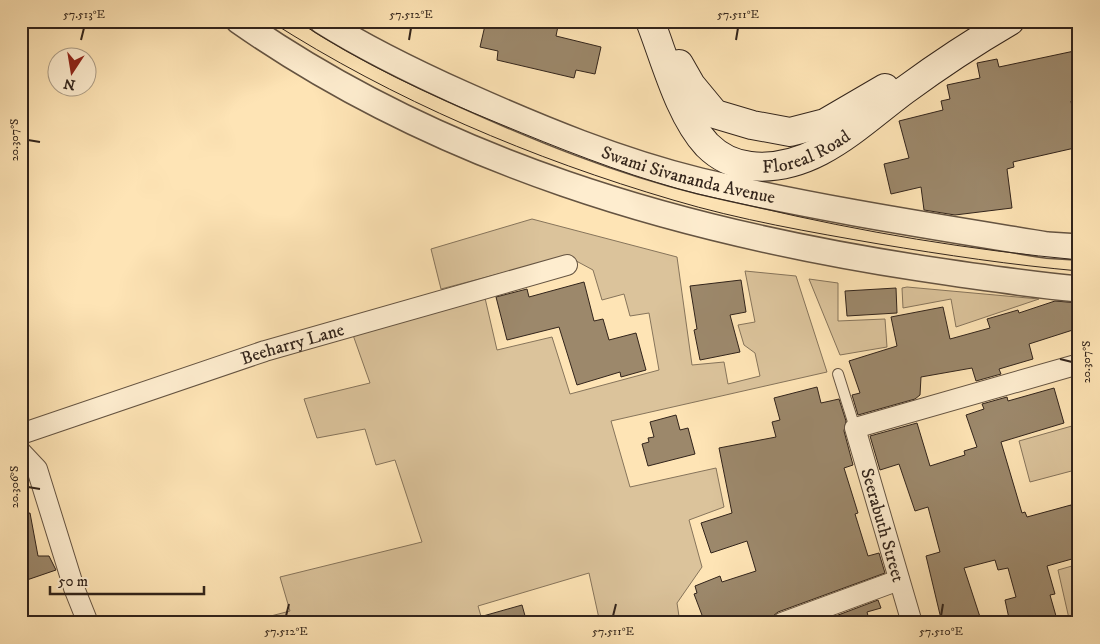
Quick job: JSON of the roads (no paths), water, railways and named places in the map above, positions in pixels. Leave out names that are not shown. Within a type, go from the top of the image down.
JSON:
[{"type":"main road","name":"Floreal Road","points":[[650,21],[682,105],[706,144],[718,155],[738,164],[759,167],[778,166],[812,156],[847,136],[904,90],[967,46],[1010,21]]},
{"type":"main road","points":[[655,21],[692,86],[715,114],[752,125],[790,132],[825,124],[880,90],[967,46]]},
{"type":"street","points":[[239,21],[276,48],[379,106],[477,150],[575,188],[676,220],[761,240],[849,257],[1032,285],[1079,289]]},
{"type":"street","name":"Swami Sivananda Avenue","points":[[322,21],[355,42],[505,113],[635,162],[699,181],[840,210],[1047,245],[1079,247]]},
{"type":"street","name":"Beeharry Lane","points":[[21,434],[265,352],[567,265]]},
{"type":"street","points":[[855,428],[1079,364]]},
{"type":"street","name":"Seerabuth Street","points":[[855,428],[912,623]]},
{"type":"street","points":[[21,452],[36,469],[74,588],[88,623]]},
{"type":"street","points":[[782,623],[899,580]]},
{"type":"lane","points":[[838,374],[855,428]]},
{"type":"tram line","points":[[270,21],[365,77],[415,102],[516,146],[621,184],[698,207],[749,220],[801,230],[929,252],[1079,271]]},
{"type":"tram line","points":[[297,21],[346,51],[447,102],[566,151],[688,192],[876,232],[997,251],[1079,260]]}]
